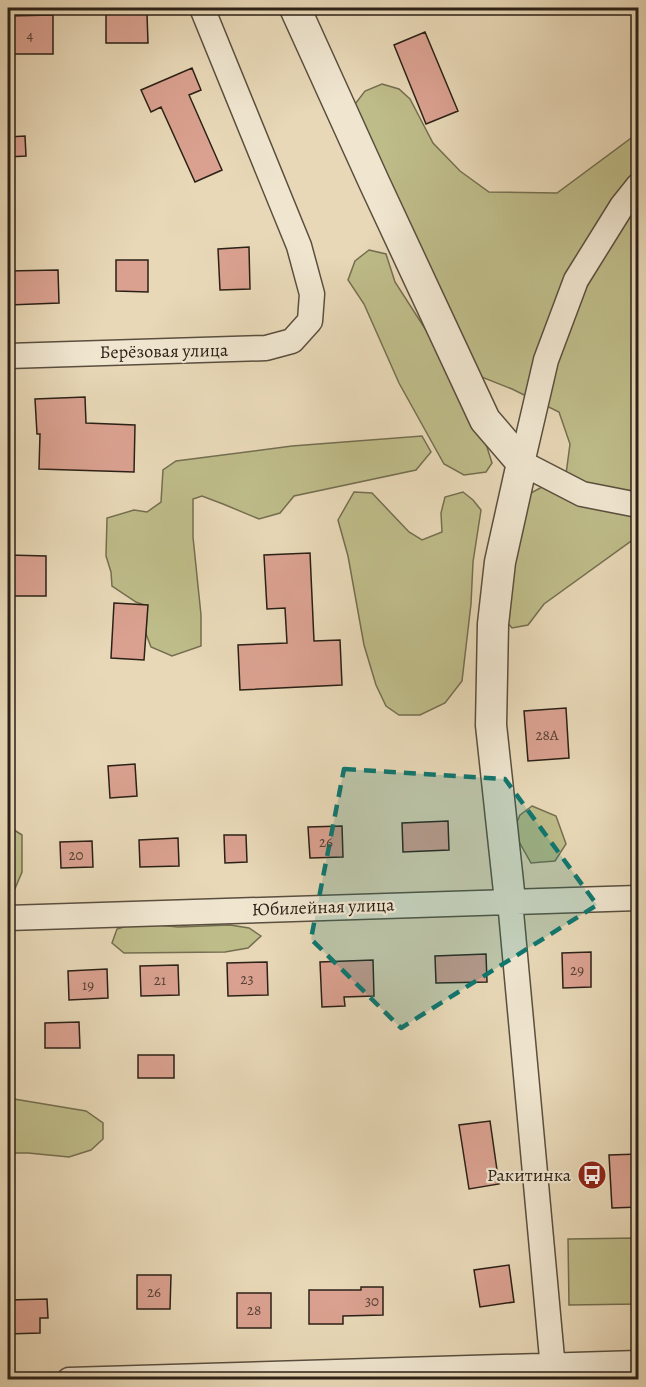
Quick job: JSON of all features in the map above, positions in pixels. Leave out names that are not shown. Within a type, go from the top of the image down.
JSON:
[{"type":"street","name":"Берёзовая улица","points":[[8,356],[266,348],[292,341],[310,321],[312,294],[299,246],[202,8]]},
{"type":"street","points":[[295,8],[485,420],[522,463],[582,494],[639,505]]},
{"type":"street","points":[[554,1373],[510,901],[491,725],[493,624],[500,562],[546,360],[576,280],[622,206],[639,186]]},
{"type":"street","name":"Юбилейная улица","points":[[8,918],[639,898]]},
{"type":"street","points":[[69,1380],[554,1373],[639,1364]]},
{"type":"highlighted area","points":[[344,769],[505,779],[597,905],[401,1028],[311,939]]},
{"type":"shaded area","points":[[382,84],[399,89],[410,99],[433,143],[460,171],[489,192],[557,193],[638,133],[638,536],[544,604],[528,625],[512,628],[501,615],[518,500],[566,474],[570,444],[559,412],[512,389],[474,374],[352,108],[365,91]]},
{"type":"shaded area","points":[[369,250],[386,254],[395,282],[440,352],[480,425],[492,463],[486,472],[464,475],[444,464],[399,383],[364,304],[348,280],[355,261]]},
{"type":"shaded area","points":[[422,436],[431,452],[416,470],[294,496],[280,513],[259,519],[202,496],[193,499],[193,537],[201,615],[201,646],[172,656],[151,647],[146,634],[147,606],[136,602],[112,586],[106,556],[107,518],[134,510],[147,512],[161,502],[163,470],[176,461],[292,446]]},
{"type":"shaded area","points":[[354,492],[372,493],[409,532],[422,540],[442,532],[441,513],[445,497],[463,492],[481,510],[473,562],[471,604],[462,681],[445,703],[420,715],[399,715],[386,706],[376,685],[364,645],[348,556],[338,520]]},
{"type":"shaded area","points":[[532,806],[556,816],[566,844],[555,861],[531,863],[513,831],[520,815]]},
{"type":"shaded area","points":[[8,826],[22,835],[22,872],[14,891],[8,893]]},
{"type":"shaded area","points":[[138,923],[178,927],[230,925],[249,928],[261,936],[248,948],[225,952],[124,953],[112,943],[117,929]]},
{"type":"shaded area","points":[[8,1098],[86,1111],[103,1123],[103,1139],[91,1150],[69,1157],[8,1153]]},
{"type":"shaded area","points":[[638,1238],[638,1304],[569,1305],[568,1239]]},
{"type":"building","points":[[106,14],[147,14],[148,43],[106,43]]},
{"type":"building","points":[[53,15],[53,54],[8,54],[8,16]]},
{"type":"building","points":[[425,32],[458,111],[426,124],[394,45]]},
{"type":"building","points":[[192,68],[201,90],[189,95],[222,170],[195,182],[161,107],[151,112],[141,90]]},
{"type":"building","points":[[25,136],[26,156],[8,157],[8,137]]},
{"type":"building","points":[[249,247],[250,289],[220,290],[218,249]]},
{"type":"building","points":[[116,260],[148,260],[148,292],[116,291]]},
{"type":"building","points":[[58,270],[59,303],[9,305],[8,271]]},
{"type":"building","points":[[85,397],[86,423],[135,425],[134,472],[39,469],[40,434],[37,434],[35,399]]},
{"type":"building","points":[[310,553],[314,641],[340,640],[342,685],[240,690],[238,645],[287,643],[285,608],[267,609],[264,555]]},
{"type":"building","points":[[8,555],[46,556],[46,596],[8,596]]},
{"type":"building","points":[[114,603],[148,605],[144,660],[111,658]]},
{"type":"building","points":[[566,708],[569,758],[528,761],[524,711]]},
{"type":"building","points":[[135,764],[137,796],[110,798],[108,766]]},
{"type":"building","points":[[448,821],[449,850],[403,852],[402,823]]},
{"type":"building","points":[[342,826],[343,857],[310,858],[308,827]]},
{"type":"building","points":[[224,835],[246,835],[247,862],[225,863]]},
{"type":"building","points":[[178,838],[179,866],[140,867],[139,840]]},
{"type":"building","points":[[92,841],[93,867],[61,868],[60,842]]},
{"type":"building","points":[[591,952],[591,987],[563,988],[562,953]]},
{"type":"building","points":[[486,954],[487,982],[436,983],[435,956]]},
{"type":"building","points":[[373,960],[374,996],[344,997],[345,1006],[322,1007],[320,962]]},
{"type":"building","points":[[267,962],[268,995],[228,996],[227,963]]},
{"type":"building","points":[[178,965],[179,995],[141,996],[140,966]]},
{"type":"building","points":[[107,969],[108,998],[69,1000],[68,971]]},
{"type":"building","points":[[79,1022],[80,1048],[45,1048],[45,1023]]},
{"type":"building","points":[[138,1055],[174,1055],[174,1078],[138,1078]]},
{"type":"building","points":[[490,1121],[499,1184],[469,1189],[459,1125]]},
{"type":"building","points":[[639,1154],[639,1207],[612,1208],[609,1155]]},
{"type":"building","points":[[509,1265],[514,1302],[480,1307],[474,1270]]},
{"type":"building","points":[[137,1275],[171,1275],[170,1309],[137,1309]]},
{"type":"building","points":[[361,1287],[383,1287],[383,1315],[343,1316],[343,1324],[309,1324],[309,1290],[361,1290]]},
{"type":"building","points":[[237,1293],[271,1293],[271,1328],[237,1328]]},
{"type":"building","points":[[47,1299],[48,1318],[40,1318],[40,1333],[8,1334],[8,1300]]},
{"type":"place","name":"Ракитинка","points":[[592,1175]]}]
